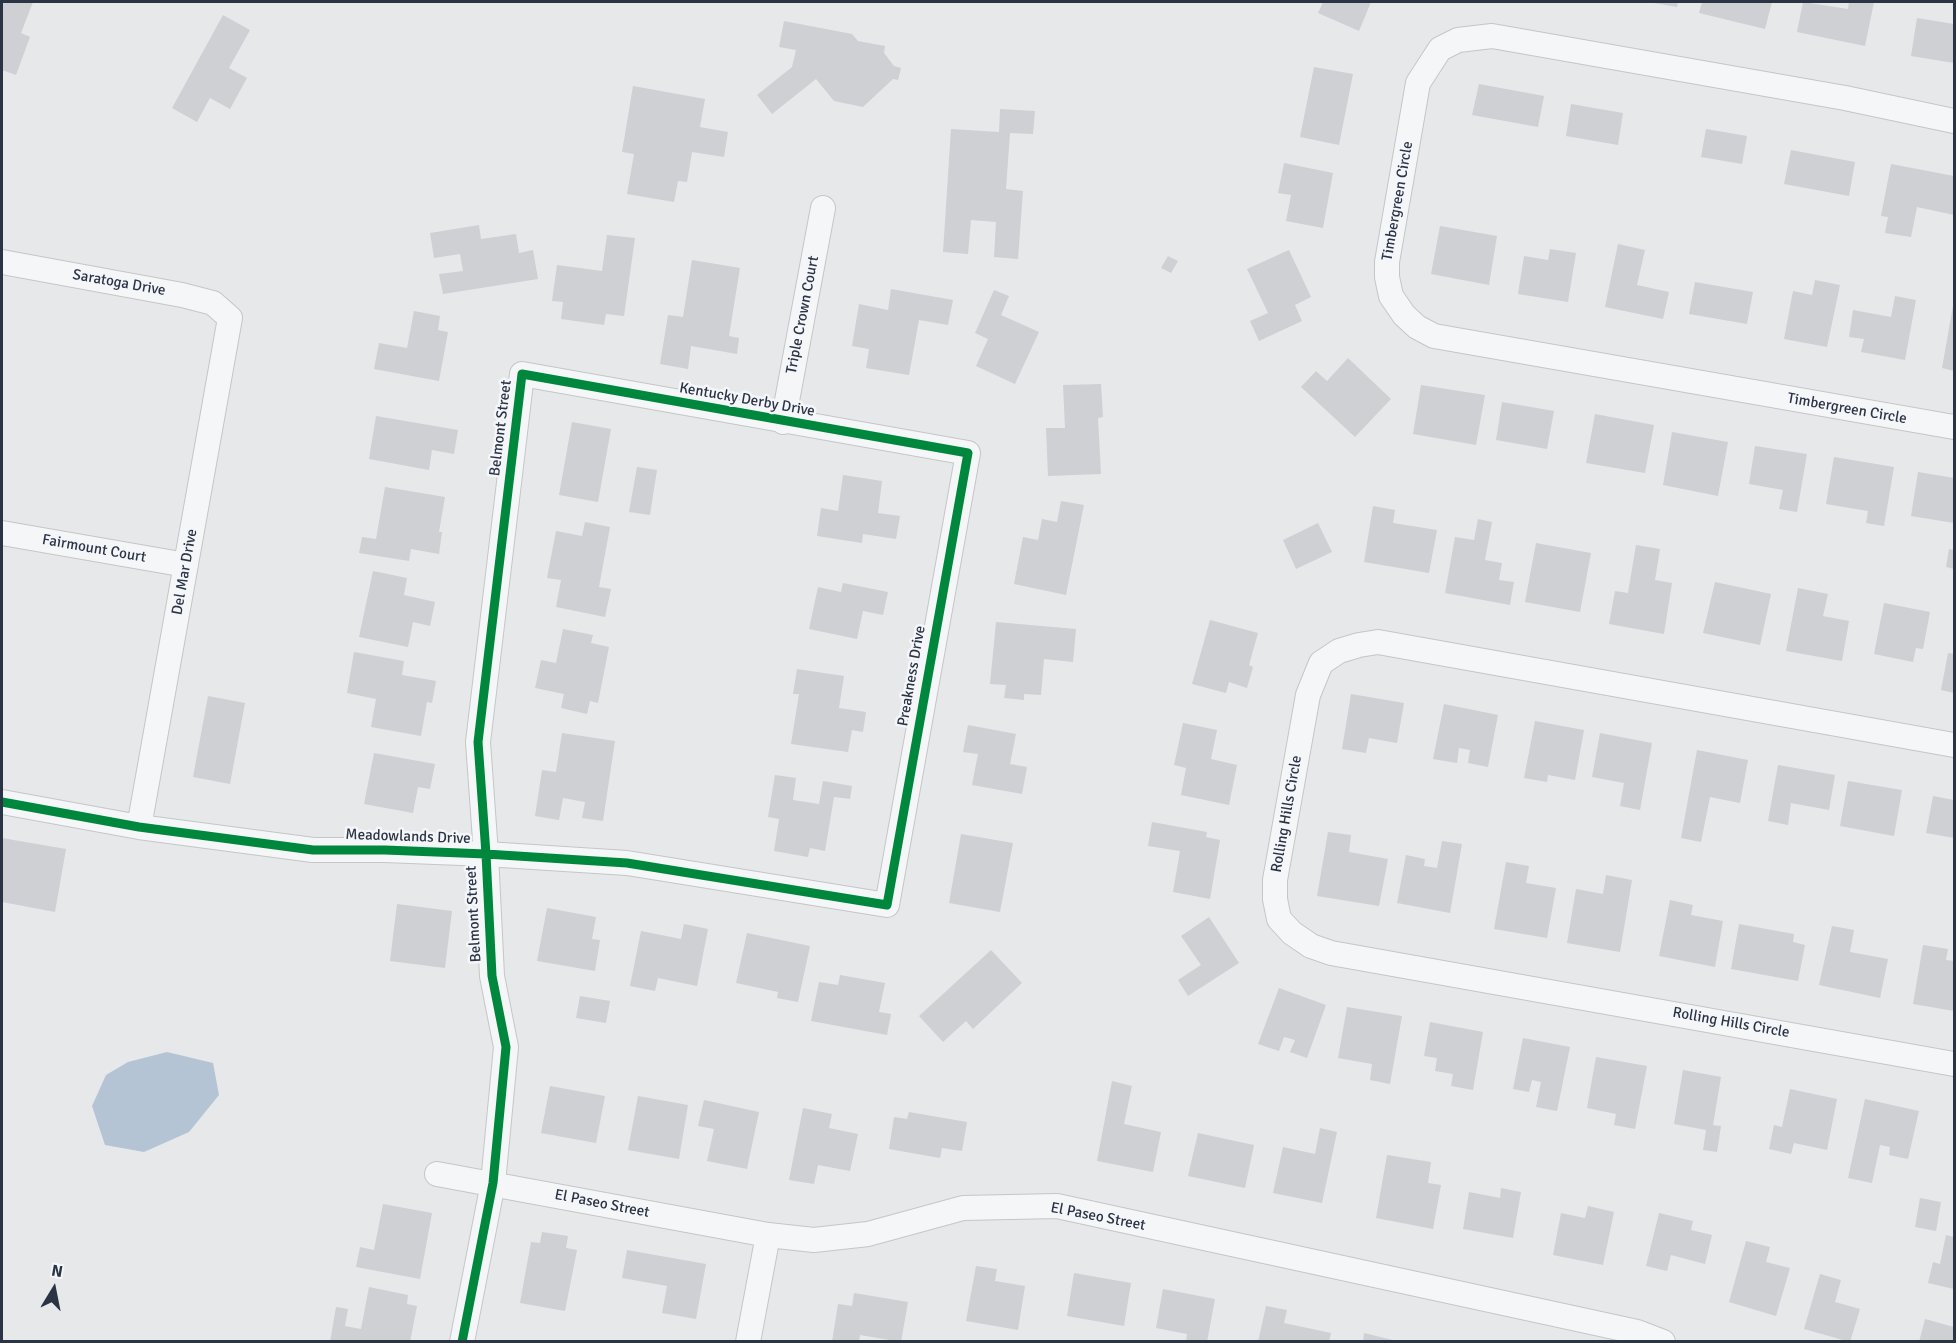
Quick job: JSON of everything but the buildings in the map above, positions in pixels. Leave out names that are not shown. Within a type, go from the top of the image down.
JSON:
[{"type":"street","name":"Timbergreen Circle","points":[[1954,121],[1845,98],[1492,36],[1458,40],[1440,49],[1418,83],[1387,269],[1391,296],[1404,315],[1418,327],[1434,336],[1954,428]]},
{"type":"street","name":"Triple Crown Court","points":[[783,422],[823,208]]},
{"type":"street","name":"Saratoga Drive","points":[[2,262],[182,295],[213,303],[230,318]]},
{"type":"street","name":"Del Mar Drive","points":[[139,827],[230,318]]},
{"type":"street","name":"Kentucky Derby Drive","points":[[522,374],[968,453]]},
{"type":"street","name":"Belmont Street","points":[[462,1341],[493,1184],[506,1047],[492,976],[478,742],[522,374]]},
{"type":"street","name":"Preakness Drive","points":[[887,905],[968,453]]},
{"type":"street","name":"Fairmount Court","points":[[2,533],[186,565]]},
{"type":"street","name":"Rolling Hills Circle","points":[[1954,745],[1378,642],[1359,645],[1339,651],[1321,663],[1308,695],[1275,880],[1275,899],[1279,919],[1292,933],[1311,946],[1331,953],[1954,1064]]},
{"type":"street","name":"Meadowlands Drive","points":[[2,802],[139,827],[313,850],[486,854],[627,863],[887,905]]},
{"type":"street","name":"El Paseo Street","points":[[437,1174],[768,1235],[814,1240],[868,1234],[963,1209],[1057,1206],[1637,1332],[1663,1341]]},
{"type":"street","points":[[748,1341],[768,1235]]},
{"type":"water","points":[[167,1052],[213,1063],[219,1095],[189,1132],[144,1152],[105,1145],[92,1106],[106,1075],[128,1062]]},
{"type":"cycle path","points":[[2,802],[139,827],[313,850],[486,854],[627,863],[887,905],[968,453],[522,374],[478,742],[486,854],[492,976],[506,1047],[493,1183],[462,1342]]}]
